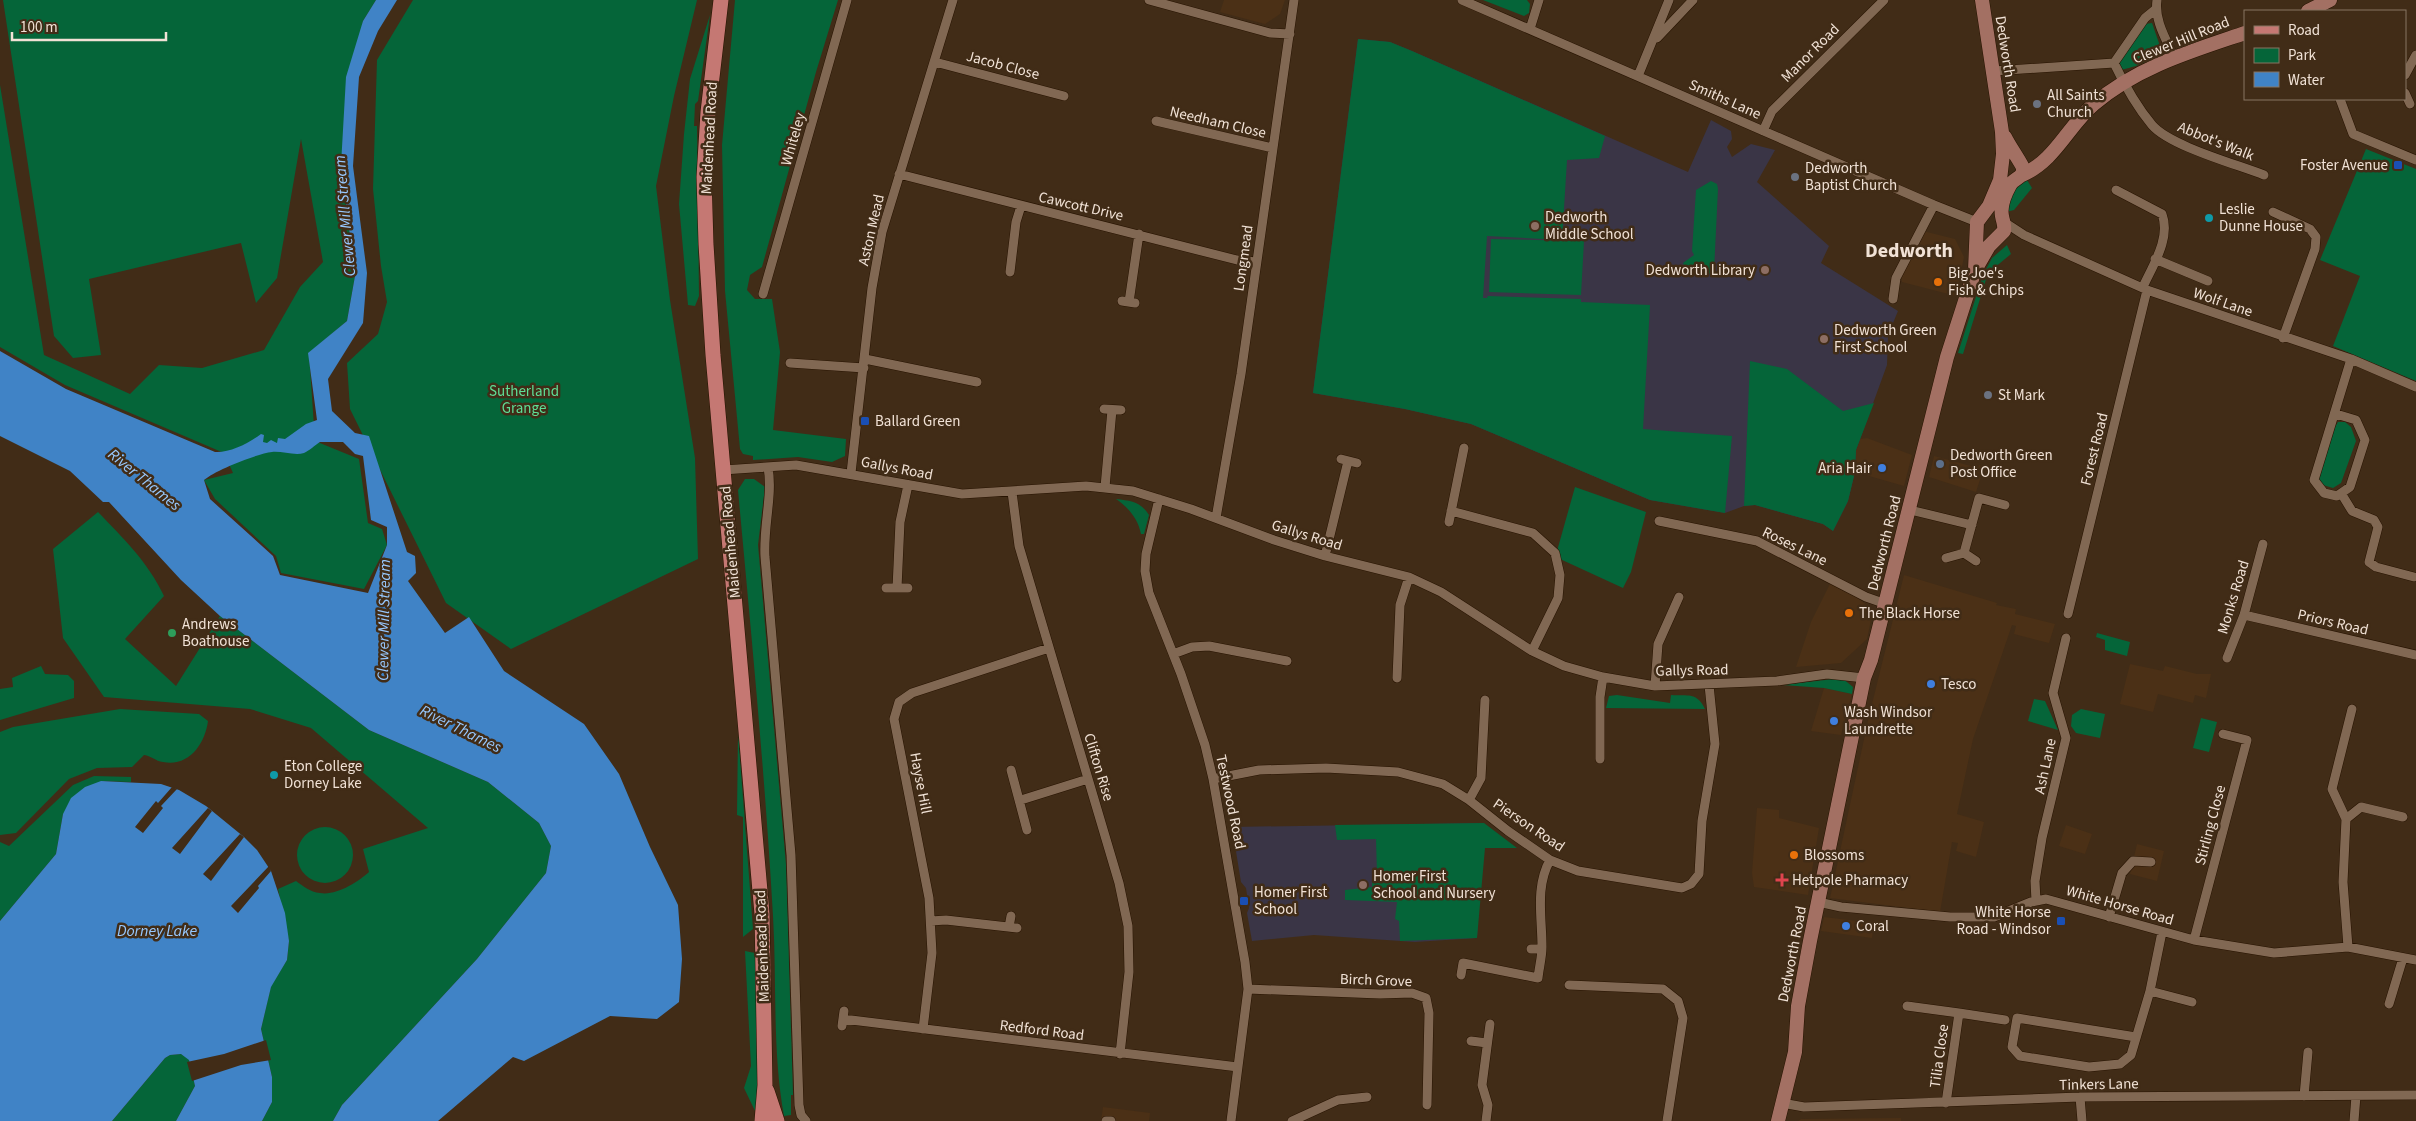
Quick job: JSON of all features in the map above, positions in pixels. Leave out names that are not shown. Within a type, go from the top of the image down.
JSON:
[{"type":"main road","name":"Maidenhead Road","points":[[721,0],[708,112],[704,177],[709,301],[762,906],[766,1085],[762,1121]]},
{"type":"main road","name":"Dedworth Road","points":[[1778,1121],[1794,1052],[1798,1006],[1864,678],[1871,660],[1886,604],[1947,357],[1975,270],[1980,222],[2000,180],[2002,132],[1982,0]]},
{"type":"main road","points":[[2311,10],[2330,0]]},
{"type":"main road","name":"Clewer Hill Road","points":[[2018,169],[2043,162],[2093,105],[2123,82],[2174,57],[2244,33]]},
{"type":"main road","name":"Dedworth Road","points":[[1975,270],[2001,228],[2004,198],[2018,169],[2002,132]]},
{"type":"main road","points":[[2008,158],[2018,169],[2004,178],[2001,167],[2008,158]]},
{"type":"main road","points":[[1994,212],[2001,228],[1986,239],[1980,222],[1994,212]]},
{"type":"main road","name":"Maidenhead Road","points":[[766,1085],[777,1121]]},
{"type":"street","name":"Whiteley","points":[[756,284],[764,290],[847,0]]},
{"type":"street","name":"Aston Mead","points":[[851,473],[872,288],[882,232],[953,0]]},
{"type":"street","points":[[1149,0],[1270,33],[1290,34]]},
{"type":"street","name":"Longmead","points":[[1216,518],[1242,374],[1256,262],[1294,0]]},
{"type":"street","name":"Smiths Lane","points":[[1462,0],[1934,205],[1980,222]]},
{"type":"street","points":[[1530,29],[1539,0]]},
{"type":"street","points":[[1638,76],[1669,0]]},
{"type":"street","points":[[1653,42],[1693,0]]},
{"type":"street","name":"Manor Road","points":[[1763,131],[1772,111],[1884,0]]},
{"type":"street","points":[[1992,71],[2114,63],[2157,5]]},
{"type":"street","points":[[2157,5],[2174,57]]},
{"type":"street","points":[[2406,73],[2416,55]]},
{"type":"street","name":"Jacob Close","points":[[934,62],[1064,96]]},
{"type":"street","name":"Abbot's Walk","points":[[2114,63],[2123,82],[2153,127],[2177,142],[2264,175]]},
{"type":"street","points":[[2406,95],[2410,104]]},
{"type":"street","points":[[2340,100],[2352,134],[2416,160]]},
{"type":"street","name":"Needham Close","points":[[1156,121],[1274,148]]},
{"type":"street","name":"Cawcott Drive","points":[[900,174],[1237,260],[1256,262]]},
{"type":"street","name":"Forest Road","points":[[2068,614],[2145,289],[2164,237],[2165,222],[2162,214],[2116,190]]},
{"type":"street","points":[[1893,299],[1896,278],[1934,205]]},
{"type":"street","points":[[1010,272],[1016,222],[1021,206]]},
{"type":"street","points":[[2273,212],[2310,229],[2316,238],[2315,249],[2283,338]]},
{"type":"street","name":"Wolf Lane","points":[[2001,228],[2024,235],[2145,289],[2283,338],[2351,359],[2416,387]]},
{"type":"street","points":[[1129,302],[1139,234]]},
{"type":"street","points":[[2155,259],[2208,280]]},
{"type":"street","points":[[2336,414],[2356,420],[2365,440],[2350,487],[2337,496],[2324,493],[2314,480],[2336,414],[2351,359]]},
{"type":"street","points":[[790,363],[805,368],[864,363],[977,382]]},
{"type":"street","points":[[1105,487],[1113,410]]},
{"type":"street","points":[[1449,522],[1464,464],[1464,448]]},
{"type":"street","points":[[1325,556],[1349,461]]},
{"type":"street","name":"Gallys Road","points":[[723,470],[796,464],[962,494],[1086,486],[1105,487],[1159,499],[1325,556],[1409,577],[1440,592],[1532,651],[1564,666],[1603,677],[1655,686],[1709,685],[1827,674],[1864,678]]},
{"type":"street","name":"Maidenhead Road","points":[[768,467],[771,482],[765,530],[765,556],[791,856],[799,1105],[801,1115],[806,1121]]},
{"type":"street","points":[[897,588],[900,522],[908,485]]},
{"type":"street","name":"Clifton Rise","points":[[1012,492],[1019,546],[1119,883],[1128,926],[1129,972],[1120,1054]]},
{"type":"street","points":[[2341,493],[2352,511],[2374,520],[2378,527],[2369,562],[2376,567],[2414,576]]},
{"type":"street","points":[[1964,554],[1979,498],[2005,504]]},
{"type":"street","name":"Testwood Road","points":[[1159,499],[1146,554],[1145,571],[1149,593],[1205,745],[1214,779],[1240,926],[1248,989],[1231,1121]]},
{"type":"street","points":[[1910,510],[1972,525]]},
{"type":"street","points":[[1451,511],[1534,533],[1555,553],[1560,575],[1558,598],[1532,651]]},
{"type":"street","name":"Roses Lane","points":[[1659,521],[1758,541],[1866,597],[1886,604]]},
{"type":"street","name":"Monks Road","points":[[2227,658],[2244,615],[2263,544]]},
{"type":"street","points":[[1946,558],[1964,554],[1976,561]]},
{"type":"street","points":[[1397,678],[1400,605],[1409,577]]},
{"type":"street","points":[[886,588],[908,588]]},
{"type":"street","points":[[1655,686],[1658,644],[1679,597]]},
{"type":"street","name":"Priors Road","points":[[2244,615],[2416,655]]},
{"type":"street","name":"Ash Lane","points":[[2036,901],[2036,881],[2042,838],[2066,738],[2053,693],[2066,638]]},
{"type":"street","points":[[1173,654],[1192,648],[1209,646],[1275,653],[1287,661]]},
{"type":"street","name":"Hayse Hill","points":[[923,1029],[932,953],[931,921],[929,898],[894,720],[899,702],[912,693],[1049,648]]},
{"type":"street","points":[[1601,759],[1600,697],[1603,677]]},
{"type":"street","name":"Pierson Road","points":[[1214,779],[1259,770],[1326,768],[1398,772],[1443,784],[1469,800],[1508,831],[1550,860],[1578,871],[1682,888],[1691,884],[1699,874],[1702,821],[1715,744],[1709,685]]},
{"type":"street","points":[[1469,800],[1481,778],[1485,700]]},
{"type":"street","points":[[2348,947],[2342,882],[2346,819],[2332,789],[2352,709]]},
{"type":"street","name":"Stirling Close","points":[[2194,940],[2247,740],[2223,734]]},
{"type":"street","points":[[1011,770],[1021,800],[1027,830]]},
{"type":"street","points":[[1021,800],[1088,779]]},
{"type":"street","points":[[2346,819],[2361,807],[2404,817]]},
{"type":"street","points":[[1461,976],[1463,963],[1538,978],[1542,949],[1540,890],[1543,873],[1550,860]]},
{"type":"street","points":[[2109,917],[2122,873],[2133,861],[2151,862]]},
{"type":"street","name":"White Horse Road","points":[[1818,902],[1841,907],[1950,917],[1994,917],[2046,899],[2194,940],[2274,953],[2348,947],[2416,960]]},
{"type":"street","points":[[931,921],[946,920],[1013,928],[1011,916]]},
{"type":"street","points":[[2136,1036],[2016,1018],[2012,1047],[2020,1056],[2089,1067],[2120,1064],[2131,1055],[2150,991],[2162,932]]},
{"type":"street","points":[[1531,949],[1542,949]]},
{"type":"street","points":[[2389,1004],[2404,958]]},
{"type":"street","points":[[1575,988],[1663,989],[1678,1001],[1683,1018],[1667,1121]]},
{"type":"street","name":"Birch Grove","points":[[1248,989],[1380,994],[1412,993],[1426,998],[1429,1013],[1427,1105]]},
{"type":"street","points":[[2150,991],[2192,1002]]},
{"type":"street","name":"Tilia Close","points":[[1907,1006],[2005,1020]]},
{"type":"street","name":"Tilia Close","points":[[1946,1103],[1959,1013]]},
{"type":"street","name":"Redford Road","points":[[843,1019],[1238,1067]]},
{"type":"street","points":[[1486,1121],[1488,1104],[1482,1085],[1490,1024]]},
{"type":"street","points":[[1472,1041],[1487,1043]]},
{"type":"street","points":[[2304,1096],[2308,1052]]},
{"type":"street","name":"Tinkers Lane","points":[[1782,1103],[1804,1107],[2080,1097],[2416,1094]]},
{"type":"street","points":[[2354,1121],[2356,1096]]},
{"type":"street","points":[[2080,1097],[2082,1121]]},
{"type":"street","points":[[1292,1121],[1338,1100],[1362,1100]]},
{"type":"street","points":[[1106,1121],[1111,1121]]},
{"type":"shaded area","points":[[1224,0],[1285,0],[1280,14],[1265,24],[1220,12]]},
{"type":"shaded area","name":"Dedworth Middle School","points":[[1358,39],[1390,42],[1688,172],[1711,120],[1731,131],[1732,139],[1727,147],[1732,157],[1751,144],[1775,150],[1757,182],[1829,246],[1821,263],[1898,311],[1888,335],[1887,365],[1856,450],[1855,472],[1848,501],[1833,531],[1823,524],[1755,505],[1744,506],[1725,513],[1650,500],[1471,424],[1405,409],[1313,393]]},
{"type":"shaded area","points":[[1923,231],[1955,239],[1964,257],[1956,296],[1902,282],[1900,268]]},
{"type":"shaded area","points":[[1867,438],[1912,455],[1904,486],[1855,472],[1856,450],[1860,439]]},
{"type":"shaded area","points":[[1934,456],[1978,468],[1979,465],[1984,467],[1976,492],[1929,477]]},
{"type":"shaded area","points":[[1904,575],[1997,603],[1996,605],[2016,609],[2015,614],[2055,624],[2049,643],[2014,634],[2016,626],[2012,625],[1973,739],[1957,814],[1984,822],[1976,857],[1956,851],[1958,843],[1952,842],[1940,912],[1830,898],[1869,716]]},
{"type":"shaded area","points":[[1831,582],[1847,590],[1873,610],[1867,639],[1841,663],[1796,667],[1811,622]]},
{"type":"shaded area","points":[[2130,664],[2163,671],[2165,666],[2197,674],[2211,674],[2206,698],[2195,695],[2193,703],[2158,694],[2153,712],[2120,704]]},
{"type":"shaded area","points":[[1824,688],[1852,694],[1841,735],[1811,731]]},
{"type":"shaded area","points":[[1757,808],[1779,810],[1779,818],[1819,828],[1808,895],[1754,887],[1752,873]]},
{"type":"shaded area","name":"Homer First School and Nursery","points":[[1484,823],[1477,938],[1415,942],[1314,935],[1252,941],[1247,913],[1249,908],[1246,888],[1241,882],[1232,827]]},
{"type":"shaded area","points":[[2066,825],[2092,834],[2085,854],[2059,846]]},
{"type":"shaded area","points":[[2137,844],[2164,851],[2157,881],[2130,874]]},
{"type":"shaded area","points":[[1824,917],[1874,923],[1872,938],[1821,931]]},
{"type":"shaded area","points":[[1103,1107],[1150,1113],[1149,1121],[1101,1121]]},
{"type":"shaded area","points":[[1901,1118],[1901,1121],[1798,1121],[1801,1119]]},
{"type":"green space","points":[[3,0],[376,0],[363,21],[341,165],[355,276],[347,321],[309,353],[315,441],[359,459],[368,523],[382,529],[387,545],[364,589],[281,573],[276,556],[215,499],[204,480],[233,473],[224,453],[65,385],[0,347],[0,85],[44,355],[130,394],[159,365],[202,368],[264,350],[300,287],[323,262],[301,139],[277,278],[256,303],[241,243],[89,279],[101,355],[73,358],[54,336]]},
{"type":"green space","name":"Sutherland Grange","points":[[413,0],[697,0],[674,96],[656,186],[670,300],[695,458],[698,559],[511,649],[446,603],[350,409],[347,363],[378,334],[387,302],[381,266],[373,189],[377,60]]},
{"type":"green space","points":[[735,0],[838,0],[762,267],[750,275],[747,290],[755,299],[772,299],[780,352],[773,430],[846,439],[845,456],[832,462],[798,457],[753,460],[753,456],[743,454],[740,449],[725,291],[722,145]]},
{"type":"green space","points":[[1483,0],[1527,0],[1530,4],[1529,13],[1524,16]]},
{"type":"green space","points":[[710,15],[698,101],[695,104],[694,126],[697,126],[699,296],[695,306],[688,305],[679,204],[690,79]]},
{"type":"green space","points":[[2152,23],[2160,46],[2157,51],[2144,62],[2120,70],[2118,65],[2145,24]]},
{"type":"green space","name":"Dedworth Middle School","points":[[1358,39],[1390,42],[1605,136],[1599,158],[1567,160],[1562,240],[1487,236],[1483,298],[1488,296],[1581,299],[1581,302],[1650,305],[1643,429],[1732,436],[1725,513],[1650,500],[1471,424],[1405,409],[1313,393]]},
{"type":"green space","points":[[2366,149],[2416,169],[2416,381],[2333,346],[2360,276],[2320,260]]},
{"type":"green space","points":[[2027,180],[2032,188],[2014,210],[2006,212],[2012,193]]},
{"type":"green space","points":[[1711,181],[1717,184],[1718,189],[1714,271],[1700,276],[1692,274],[1683,263],[1694,255],[1692,251],[1696,190]]},
{"type":"green space","points":[[1491,239],[1584,241],[1581,295],[1489,292]]},
{"type":"green space","points":[[2007,245],[2011,254],[1988,273],[1963,354],[1958,353],[1983,275],[1992,258]]},
{"type":"green space","points":[[1750,361],[1787,369],[1843,411],[1874,403],[1856,450],[1855,472],[1848,501],[1833,531],[1823,524],[1755,505],[1744,506]]},
{"type":"green space","points":[[2338,422],[2345,422],[2351,427],[2356,441],[2341,483],[2333,488],[2323,485],[2319,479]]},
{"type":"green space","points":[[745,479],[754,479],[765,487],[758,545],[786,865],[793,1095],[791,1095],[791,1115],[784,1116],[776,1041],[770,863],[738,490]]},
{"type":"green space","points":[[1575,487],[1646,512],[1631,572],[1623,588],[1560,559],[1557,551]]},
{"type":"green space","points":[[1116,499],[1135,502],[1146,510],[1149,515],[1144,534],[1141,534],[1138,523],[1132,514]]},
{"type":"green space","points":[[98,512],[143,561],[164,596],[125,639],[176,686],[220,616],[369,730],[488,782],[539,823],[551,846],[546,873],[477,959],[342,1105],[333,1121],[262,1121],[272,1102],[272,1077],[261,1029],[271,986],[287,960],[289,941],[278,889],[296,881],[316,892],[326,893],[340,890],[353,884],[369,872],[363,849],[428,828],[311,728],[250,709],[104,697],[63,638],[53,549]]},
{"type":"green space","points":[[2097,633],[2130,642],[2127,656],[2105,650],[2105,640],[2096,637]]},
{"type":"green space","points":[[41,666],[45,674],[68,675],[74,681],[74,698],[0,720],[0,689],[13,687],[12,678]]},
{"type":"green space","points":[[1842,678],[1853,687],[1852,694],[1824,688],[1783,685]]},
{"type":"green space","points":[[1617,695],[1670,703],[1671,695],[1687,695],[1699,700],[1705,709],[1606,708],[1609,696]]},
{"type":"green space","points":[[2034,699],[2045,701],[2058,730],[2028,721]]},
{"type":"green space","points":[[120,709],[199,714],[208,721],[199,745],[194,752],[181,761],[172,763],[144,755],[132,767],[97,768],[69,779],[16,833],[0,835],[0,732],[13,727]]},
{"type":"green space","points":[[2081,709],[2105,714],[2100,738],[2076,733],[2071,726],[2072,715]]},
{"type":"green space","points":[[2201,718],[2217,722],[2209,752],[2193,748]]},
{"type":"green space","points":[[738,733],[753,929],[743,937],[743,817],[737,815]]},
{"type":"green space","points":[[94,776],[131,777],[131,782],[101,781],[63,814],[56,854],[0,921],[0,842],[9,846],[73,785]]},
{"type":"green space","points":[[1484,823],[1517,848],[1485,848],[1477,938],[1400,941],[1399,921],[1395,919],[1397,902],[1345,900],[1345,890],[1372,887],[1372,876],[1377,874],[1376,839],[1337,840],[1335,825]]},
{"type":"green space","points":[[325,827],[336,829],[345,835],[351,844],[353,855],[351,866],[345,875],[336,881],[325,883],[314,881],[305,875],[299,866],[297,855],[299,844],[305,835],[314,829]]},
{"type":"green space","points":[[745,951],[755,953],[758,1080],[756,1113],[744,1088],[751,1066]]},
{"type":"green space","points":[[181,1054],[189,1059],[195,1086],[176,1121],[112,1121],[165,1058],[170,1055]]},
{"type":"water","points":[[376,0],[397,0],[378,31],[359,77],[353,166],[367,273],[363,323],[328,379],[332,411],[355,433],[369,436],[407,552],[415,556],[416,573],[408,581],[445,633],[469,617],[504,671],[584,724],[619,774],[650,847],[678,905],[682,959],[679,1002],[657,1019],[610,1016],[524,1061],[513,1057],[438,1121],[333,1121],[342,1105],[477,959],[546,873],[551,846],[539,823],[488,782],[369,730],[220,616],[181,580],[109,502],[103,502],[70,471],[0,436],[0,351],[66,389],[215,452],[239,447],[261,434],[264,435],[263,442],[267,443],[271,440],[277,443],[278,438],[285,439],[306,424],[317,420],[308,353],[347,321],[355,276],[341,165],[346,77],[363,21]],"holes":[[[320,442],[343,442],[355,454],[363,456],[371,520],[387,527],[387,545],[368,593],[280,575],[273,556],[210,499],[204,480],[227,467],[265,453],[300,454]]]},
{"type":"water","name":"Dorney Lake","points":[[101,781],[161,784],[179,790],[206,806],[244,837],[257,850],[271,871],[285,913],[289,941],[287,960],[271,987],[261,1029],[272,1077],[272,1102],[262,1121],[176,1121],[195,1086],[189,1060],[181,1054],[170,1055],[165,1058],[112,1121],[0,1121],[0,921],[56,854],[63,814],[71,798],[85,787]]},
{"type":"pier","points":[[172,787],[177,789],[161,806],[163,808],[143,833],[135,827],[156,801],[158,803]]},
{"type":"pier","points":[[208,808],[212,811],[180,854],[172,848]]},
{"type":"pier","points":[[240,834],[244,837],[211,881],[203,874]]},
{"type":"pier","points":[[269,866],[271,871],[238,913],[231,906]]},
{"type":"pier","points":[[266,1040],[271,1060],[241,1065],[192,1081],[187,1062],[224,1054]]},
{"type":"place","name":"All Saints Church","points":[[2037,104]]},
{"type":"place","name":"Foster Avenue","points":[[2398,165]]},
{"type":"place","name":"Dedworth Baptist Church","points":[[1795,177]]},
{"type":"place","name":"Leslie Dunne House","points":[[2209,218]]},
{"type":"place","name":"Dedworth Middle School","points":[[1535,226]]},
{"type":"place","name":"Dedworth Library","points":[[1765,270]]},
{"type":"place","name":"Big Joe's Fish & Chips","points":[[1938,282]]},
{"type":"place","name":"Dedworth Green First School","points":[[1824,339]]},
{"type":"place","name":"St Mark","points":[[1988,395]]},
{"type":"place","name":"Ballard Green","points":[[865,421]]},
{"type":"place","name":"Dedworth Green Post Office","points":[[1940,464]]},
{"type":"place","name":"Aria Hair","points":[[1882,468]]},
{"type":"place","name":"The Black Horse","points":[[1849,613]]},
{"type":"place","name":"Andrews Boathouse","points":[[172,633]]},
{"type":"place","name":"Tesco","points":[[1931,684]]},
{"type":"place","name":"Wash Windsor Laundrette","points":[[1834,721]]},
{"type":"place","name":"Eton College Dorney Lake","points":[[274,775]]},
{"type":"place","name":"Blossoms","points":[[1794,855]]},
{"type":"place","name":"Hetpole Pharmacy","points":[[1782,880]]},
{"type":"place","name":"Homer First School and Nursery","points":[[1363,885]]},
{"type":"place","name":"Homer First School","points":[[1244,901]]},
{"type":"place","name":"White Horse Road - Windsor","points":[[2061,921]]},
{"type":"place","name":"Coral","points":[[1846,926]]},
{"type":"district","name":"Dedworth","points":[[1909,250]]},
{"type":"water label","name":"Clewer Mill Stream","points":[[344,216]]},
{"type":"water label","name":"River Thames","points":[[145,479]]},
{"type":"water label","name":"Clewer Mill Stream","points":[[383,620]]},
{"type":"water label","name":"River Thames","points":[[461,728]]}]
